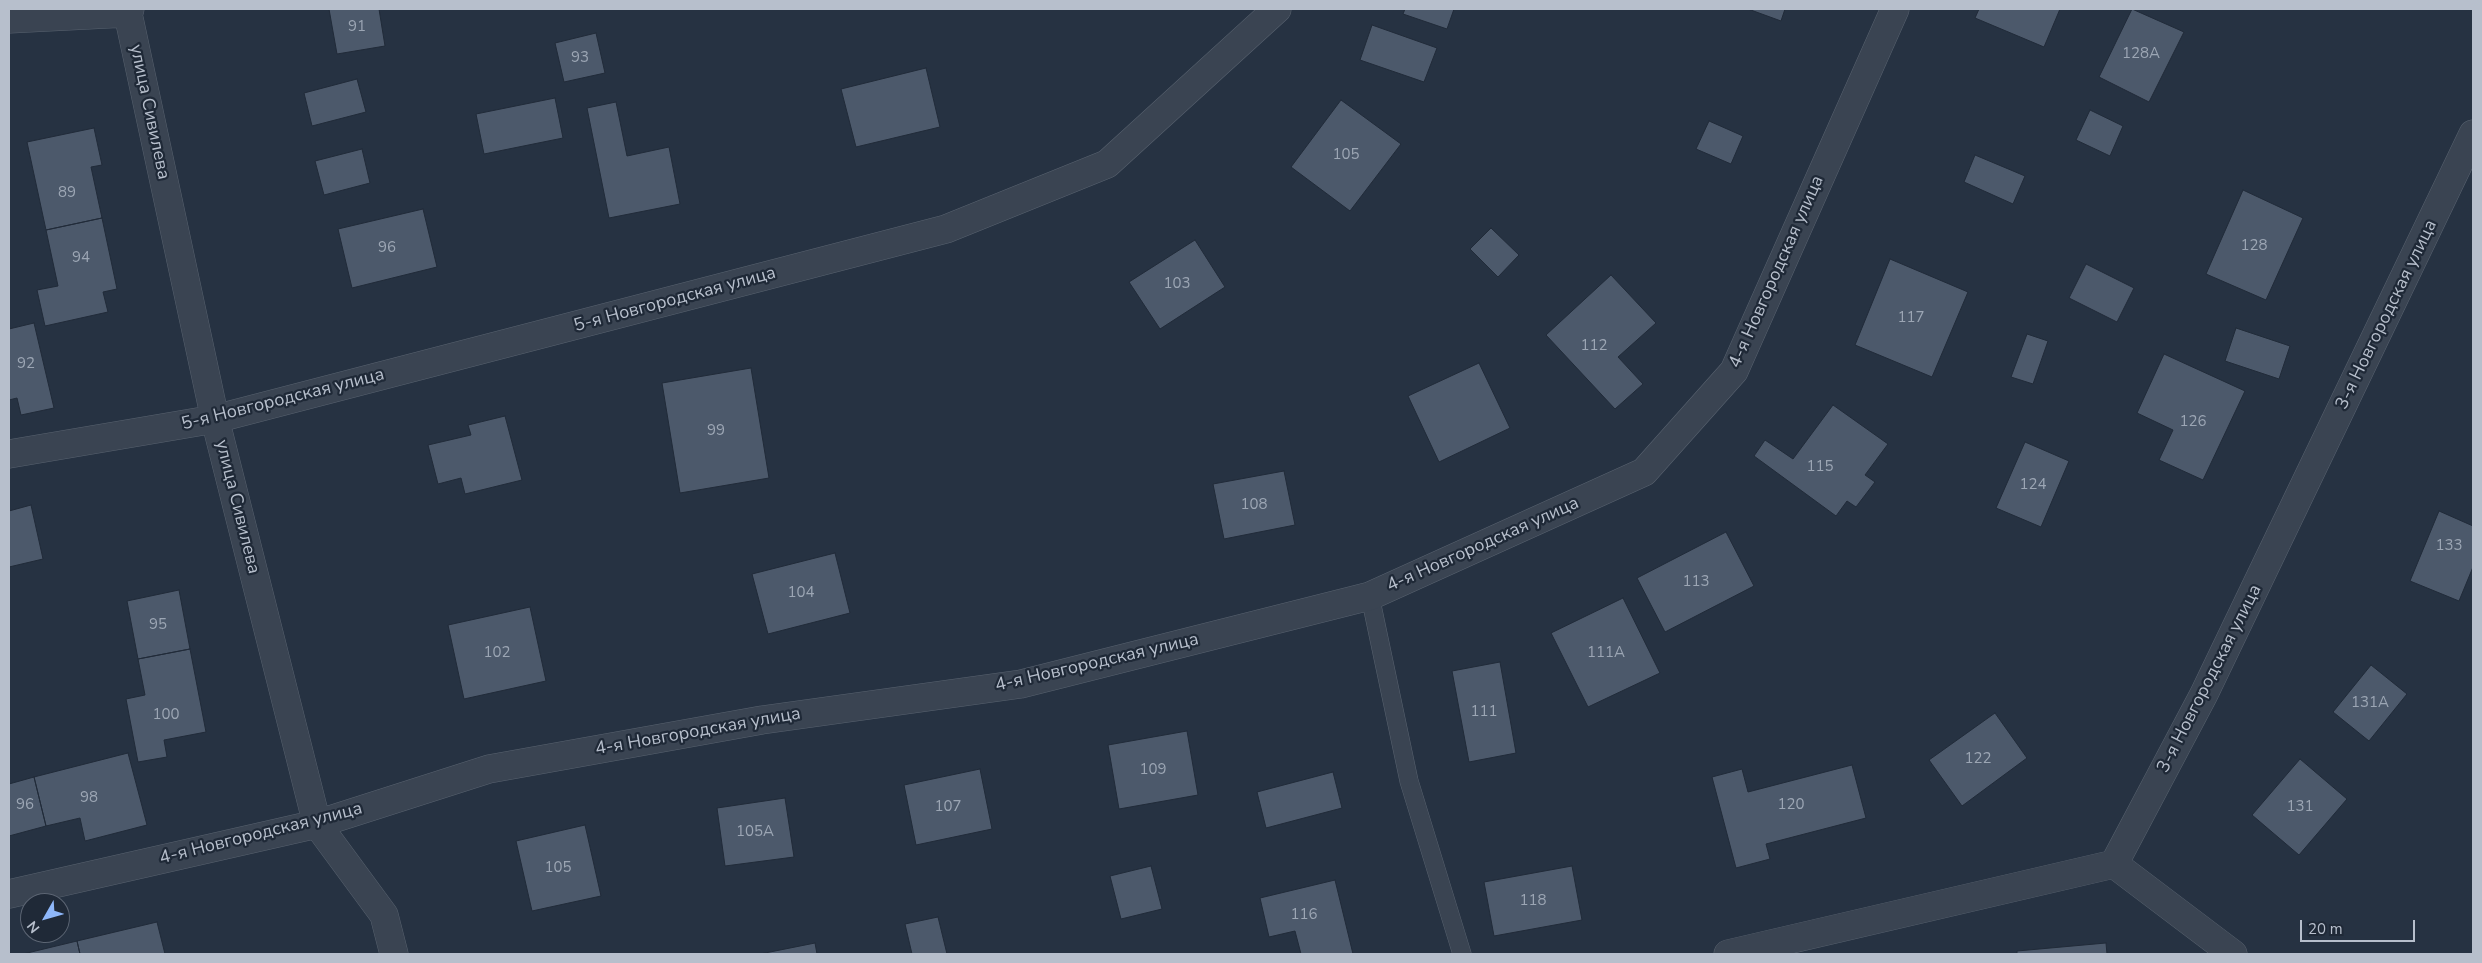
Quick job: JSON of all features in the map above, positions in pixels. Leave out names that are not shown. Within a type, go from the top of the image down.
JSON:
[{"type":"street","name":"5-я Новгородская улица","points":[[9,454],[215,419],[946,229],[1108,164],[1277,9]]},
{"type":"street","name":"4-я Новгородская улица","points":[[9,894],[317,824],[489,769],[762,720],[1021,684],[1370,596],[1644,472],[1734,371],[1895,9]]},
{"type":"street","name":"улица Сивилева","points":[[128,10],[215,419],[317,824],[384,915],[394,954]]},
{"type":"street","points":[[9,19],[128,10]]},
{"type":"street","name":"3-я Новгородская улица","points":[[2114,864],[2204,694],[2473,134]]},
{"type":"street","points":[[1728,954],[2114,864],[2233,954]]},
{"type":"lane","points":[[1370,596],[1410,781],[1462,954]]},
{"type":"building","points":[[329,9],[379,9],[385,46],[337,54]]},
{"type":"building","points":[[1405,9],[1454,9],[1447,29],[1403,14]]},
{"type":"building","points":[[1748,9],[1785,9],[1781,21]]},
{"type":"building","points":[[1979,9],[2060,9],[2044,47],[1975,18]]},
{"type":"building","points":[[2132,9],[2184,32],[2149,102],[2099,77]]},
{"type":"building","points":[[1372,25],[1437,48],[1424,82],[1360,60]]},
{"type":"building","points":[[596,33],[605,73],[564,82],[555,43]]},
{"type":"building","points":[[926,68],[940,127],[856,147],[841,89]]},
{"type":"building","points":[[357,79],[366,112],[312,126],[304,93]]},
{"type":"building","points":[[555,98],[563,138],[484,154],[476,114]]},
{"type":"building","points":[[1341,100],[1401,144],[1350,211],[1291,167]]},
{"type":"building","points":[[616,102],[627,156],[669,147],[680,204],[609,218],[587,108]]},
{"type":"building","points":[[2090,110],[2123,126],[2110,156],[2076,140]]},
{"type":"building","points":[[1709,121],[1743,136],[1731,164],[1696,149]]},
{"type":"building","points":[[94,128],[102,165],[91,167],[102,218],[46,230],[27,142]]},
{"type":"building","points":[[362,149],[370,183],[324,195],[315,161]]},
{"type":"building","points":[[1975,155],[2025,176],[2013,204],[1964,182]]},
{"type":"building","points":[[2243,190],[2303,218],[2266,300],[2206,274]]},
{"type":"building","points":[[423,209],[437,267],[352,288],[338,229]]},
{"type":"building","points":[[102,218],[117,289],[103,292],[108,312],[45,326],[37,290],[58,286],[46,230]]},
{"type":"building","points":[[1491,228],[1519,255],[1498,277],[1470,249]]},
{"type":"building","points":[[1195,240],[1225,287],[1160,329],[1129,282]]},
{"type":"building","points":[[1890,259],[1968,292],[1932,377],[1855,345]]},
{"type":"building","points":[[2086,264],[2134,288],[2117,322],[2069,298]]},
{"type":"building","points":[[1611,275],[1656,323],[1618,357],[1643,384],[1615,409],[1546,335]]},
{"type":"building","points":[[34,323],[54,408],[21,415],[17,398],[9,400],[9,329]]},
{"type":"building","points":[[2236,328],[2290,346],[2279,379],[2225,361]]},
{"type":"building","points":[[2027,334],[2048,341],[2033,384],[2011,377]]},
{"type":"building","points":[[2164,354],[2245,391],[2203,480],[2159,460],[2173,430],[2137,413]]},
{"type":"building","points":[[1479,363],[1510,428],[1439,462],[1408,396]]},
{"type":"building","points":[[751,368],[769,478],[680,493],[662,383]]},
{"type":"building","points":[[1833,405],[1888,444],[1865,475],[1875,482],[1856,507],[1847,501],[1836,516],[1754,456],[1765,440],[1793,459]]},
{"type":"building","points":[[505,416],[522,480],[465,494],[461,478],[438,484],[428,445],[471,435],[468,425]]},
{"type":"building","points":[[2025,442],[2069,461],[2041,527],[1996,508]]},
{"type":"building","points":[[1284,471],[1295,525],[1224,539],[1213,484]]},
{"type":"building","points":[[31,505],[43,559],[9,567],[9,511]]},
{"type":"building","points":[[2439,511],[2473,526],[2473,567],[2459,601],[2410,581]]},
{"type":"building","points":[[1726,532],[1754,586],[1665,632],[1637,578]]},
{"type":"building","points":[[835,553],[850,613],[768,634],[752,574]]},
{"type":"building","points":[[179,590],[190,649],[138,659],[127,601]]},
{"type":"building","points":[[1623,598],[1660,673],[1588,707],[1551,633]]},
{"type":"building","points":[[530,607],[546,681],[464,699],[448,625]]},
{"type":"building","points":[[190,649],[206,732],[164,740],[167,757],[138,762],[126,699],[145,695],[138,659]]},
{"type":"building","points":[[1500,662],[1516,753],[1469,762],[1452,671]]},
{"type":"building","points":[[2371,665],[2407,694],[2369,741],[2333,712]]},
{"type":"building","points":[[1995,713],[2027,758],[1962,806],[1929,760]]},
{"type":"building","points":[[1187,731],[1198,795],[1119,809],[1108,745]]},
{"type":"building","points":[[128,753],[147,825],[85,841],[80,818],[46,826],[34,777]]},
{"type":"building","points":[[2300,759],[2347,799],[2299,855],[2252,815]]},
{"type":"building","points":[[1852,765],[1866,818],[1766,844],[1770,859],[1736,868],[1712,777],[1742,769],[1748,792]]},
{"type":"building","points":[[980,769],[992,829],[916,845],[904,785]]},
{"type":"building","points":[[1333,772],[1342,808],[1266,828],[1257,792]]},
{"type":"building","points":[[34,777],[46,826],[9,836],[9,784]]},
{"type":"building","points":[[785,798],[794,857],[725,866],[717,808]]},
{"type":"building","points":[[585,825],[601,896],[532,911],[516,841]]},
{"type":"building","points":[[1151,866],[1162,909],[1121,919],[1110,876]]},
{"type":"building","points":[[1572,866],[1582,920],[1494,936],[1484,882]]},
{"type":"building","points":[[1335,880],[1353,954],[1301,954],[1295,931],[1269,937],[1260,898]]},
{"type":"building","points":[[938,917],[947,954],[912,954],[905,924]]},
{"type":"building","points":[[157,922],[165,954],[80,954],[77,941]]},
{"type":"building","points":[[77,941],[80,954],[23,954],[70,943]]},
{"type":"building","points":[[815,943],[817,954],[760,954]]},
{"type":"building","points":[[2106,943],[2107,954],[2017,954],[2017,951]]}]
